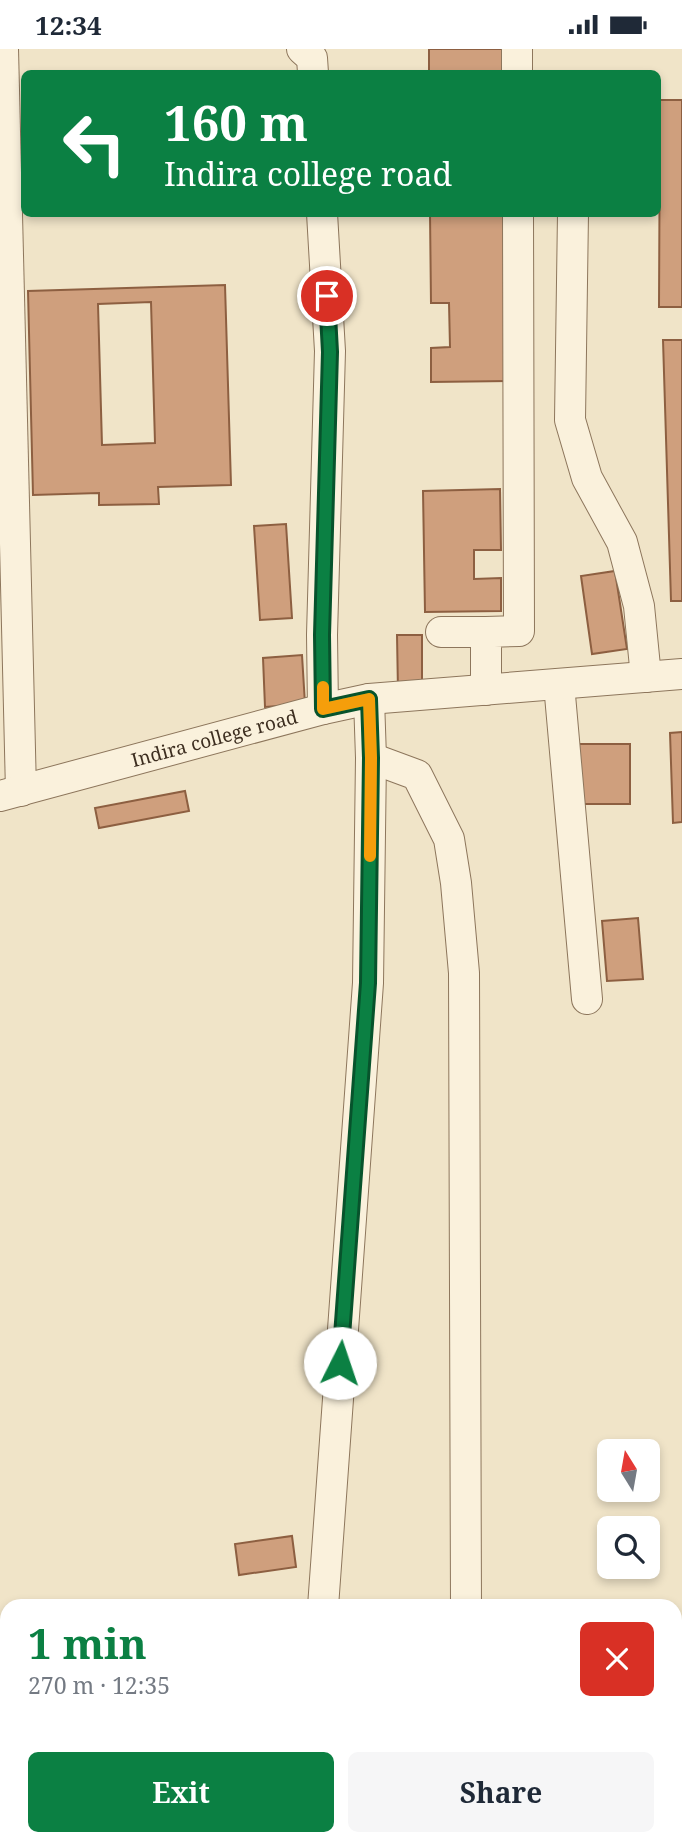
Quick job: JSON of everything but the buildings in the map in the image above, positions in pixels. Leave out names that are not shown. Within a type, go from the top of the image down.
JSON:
[{"type":"street","points":[[3,49],[11,794]]},
{"type":"street","points":[[517,49],[517,70]]},
{"type":"street","points":[[322,217],[330,352],[322,635],[323,709]]},
{"type":"street","points":[[441,632],[519,631],[518,217]]},
{"type":"street","points":[[573,217],[570,420],[587,478],[622,542],[639,606],[646,677]]},
{"type":"street","points":[[486,632],[486,690]]},
{"type":"street","name":"Indira college road","points":[[11,794],[323,709],[369,699],[682,674]]},
{"type":"street","points":[[559,684],[587,999]]},
{"type":"street","points":[[324,1599],[368,983],[371,758],[369,699]]},
{"type":"street","points":[[371,758],[417,775],[449,839],[456,883],[464,973],[466,1599]]},
{"type":"slow traffic","points":[[323,687],[323,709],[369,699],[370,856]]},
{"type":"route","points":[[327,296],[330,352],[322,635],[323,709],[369,699],[371,758],[368,983],[340,1363]]}]
